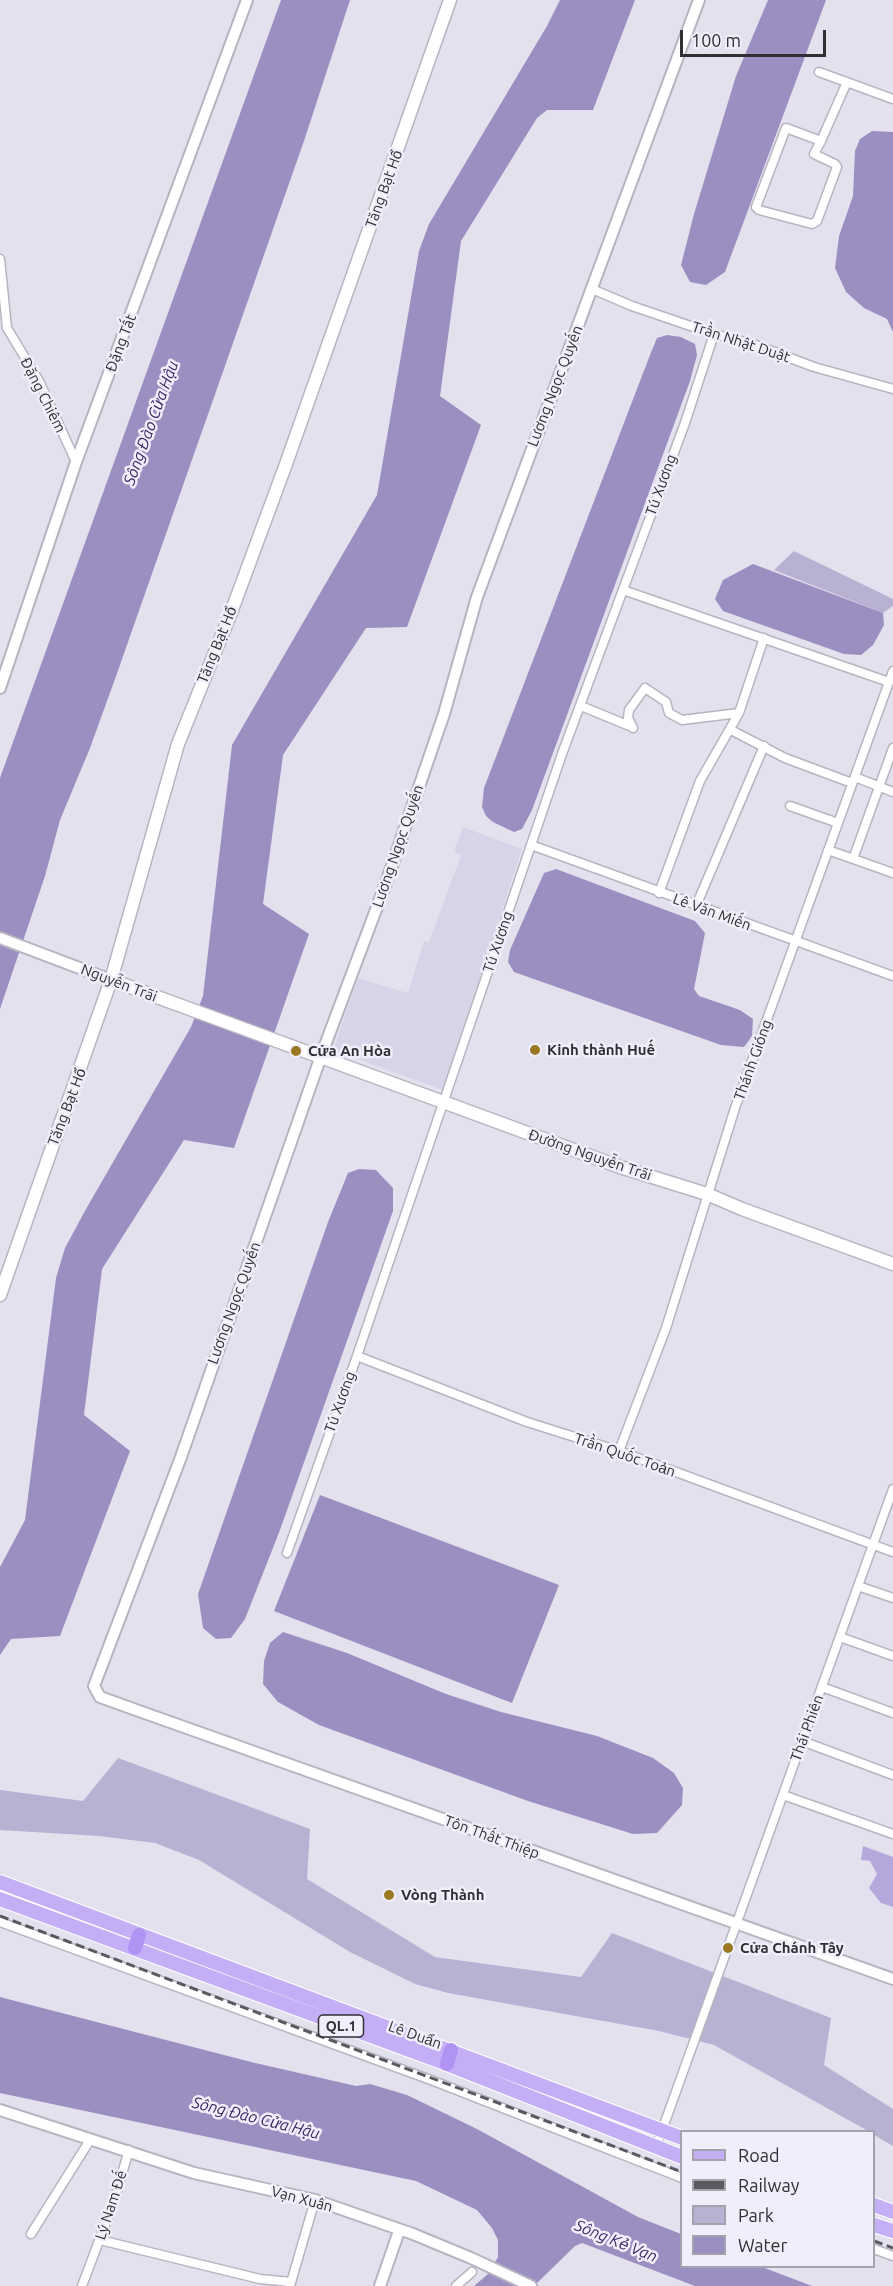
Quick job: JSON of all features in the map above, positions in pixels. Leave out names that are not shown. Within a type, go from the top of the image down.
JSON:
[{"type":"highway","points":[[447,2064],[451,2050]]},
{"type":"main road","name":"Tăng Bạt Hổ","points":[[0,1295],[111,980],[178,744],[232,610],[286,464],[450,0]]},
{"type":"main road","name":"Nguyễn Trãi","points":[[111,980],[287,1044]]},
{"type":"main road","name":"Đường Nguyễn Trãi","points":[[287,1044],[620,1167],[707,1194],[893,1264]]},
{"type":"main road","name":"Lê Duẩn","points":[[0,1882],[137,1941],[219,1982],[447,2064],[680,2157]]},
{"type":"main road","name":"Lê Duẩn","points":[[0,1899],[137,1941],[451,2050],[680,2138]]},
{"type":"main road","points":[[875,2206],[893,2212]]},
{"type":"main road","points":[[875,2226],[893,2231]]},
{"type":"street","name":"Đặng Tất","points":[[0,688],[76,462],[247,0]]},
{"type":"street","name":"Lương Ngọc Quyến","points":[[95,1690],[94,1680],[181,1458],[321,1056],[386,883],[444,714],[477,597],[699,0]]},
{"type":"street","points":[[819,72],[893,99]]},
{"type":"street","points":[[820,141],[786,129],[756,207],[759,210],[812,224],[817,221],[837,167],[814,154],[820,141],[847,82]]},
{"type":"street","name":"Đặng Chiêm","points":[[0,259],[7,328],[39,381],[76,462]]},
{"type":"street","name":"Trần Nhật Duật","points":[[592,289],[632,306],[714,334],[893,389]]},
{"type":"street","name":"Tú Xương","points":[[287,1553],[357,1356],[562,753],[685,423],[714,334]]},
{"type":"street","points":[[623,590],[889,682]]},
{"type":"street","points":[[659,893],[700,781],[739,713],[764,638]]},
{"type":"street","name":"Thánh Gióng","points":[[619,1451],[666,1328],[707,1194],[795,942],[853,780],[889,694],[889,682],[893,671]]},
{"type":"street","points":[[581,706],[633,728],[628,718],[629,710],[645,688],[666,702],[669,713],[682,720],[739,713]]},
{"type":"street","points":[[731,729],[785,758],[893,792]]},
{"type":"street","points":[[696,906],[764,746]]},
{"type":"street","points":[[853,859],[893,748]]},
{"type":"street","points":[[790,806],[838,824]]},
{"type":"street","name":"Lê Văn Miến","points":[[531,845],[893,976]]},
{"type":"street","points":[[828,850],[893,873]]},
{"type":"street","name":"Nguyễn Trãi","points":[[0,938],[111,980]]},
{"type":"street","name":"Trần Quốc Toản","points":[[357,1356],[527,1422],[619,1451],[893,1552]]},
{"type":"street","name":"Thái Phiên","points":[[661,2131],[893,1489]]},
{"type":"street","points":[[858,1586],[893,1598]]},
{"type":"street","points":[[840,1637],[893,1656]]},
{"type":"street","points":[[822,1687],[893,1713]]},
{"type":"street","name":"Tôn Thất Thiệp","points":[[95,1690],[100,1697],[893,1979]]},
{"type":"street","points":[[802,1741],[893,1774]]},
{"type":"street","points":[[783,1795],[893,1834]]},
{"type":"street","points":[[0,1922],[431,2080],[680,2178]]},
{"type":"street","name":"Lý Nam Đế","points":[[0,2110],[90,2140],[129,2150],[100,2240],[82,2286]]},
{"type":"street","points":[[656,2147],[661,2131]]},
{"type":"street","points":[[31,2234],[90,2140]]},
{"type":"street","name":"Vạn Xuân","points":[[129,2150],[194,2173],[315,2200],[471,2258],[531,2286]]},
{"type":"street","points":[[100,2240],[260,2279],[291,2284],[315,2200]]},
{"type":"street","points":[[380,2286],[399,2231]]},
{"type":"street","points":[[875,2250],[893,2256]]},
{"type":"street","points":[[456,2286],[472,2272]]},
{"type":"shaded area","points":[[463,827],[522,849],[443,1090],[333,1050],[358,978],[408,993],[424,941],[429,942],[461,855],[454,852]]},
{"type":"shaded area","points":[[863,1846],[893,1857],[893,1907],[881,1903],[869,1888],[877,1874],[870,1861],[861,1860]]},
{"type":"green space","points":[[794,551],[893,599],[893,606],[883,613],[774,570]]},
{"type":"green space","points":[[118,1758],[310,1829],[307,1879],[435,1957],[581,1977],[612,1933],[831,2018],[824,2065],[893,2109],[893,2146],[875,2136],[875,2130],[866,2130],[714,2045],[659,2031],[448,1993],[415,1984],[350,1952],[199,1860],[155,1843],[99,1836],[0,1830],[0,1790],[83,1801]]},
{"type":"water","name":"Sông Đào Cửa Hậu","points":[[281,0],[350,0],[304,141],[115,679],[60,820],[45,876],[0,1009],[0,778]]},
{"type":"water","points":[[560,0],[635,0],[593,110],[547,110],[537,118],[461,241],[440,396],[481,425],[407,627],[366,628],[283,755],[263,904],[309,934],[234,1148],[184,1140],[102,1269],[84,1415],[130,1451],[60,1636],[11,1639],[0,1655],[0,1567],[25,1520],[56,1278],[65,1248],[191,1027],[203,996],[232,745],[377,495],[419,251],[429,224],[547,26]]},
{"type":"water","points":[[768,0],[826,0],[725,272],[706,285],[690,282],[681,265],[694,214],[736,76]]},
{"type":"water","points":[[872,131],[893,132],[893,332],[887,319],[864,308],[846,292],[835,268],[839,236],[853,196],[855,151],[860,139]]},
{"type":"water","points":[[667,335],[681,337],[695,344],[697,355],[690,381],[532,810],[522,829],[514,832],[486,816],[482,807],[484,788],[650,355],[657,338]]},
{"type":"water","points":[[753,564],[883,613],[884,625],[873,645],[861,655],[844,654],[723,611],[715,599],[723,580]]},
{"type":"water","points":[[556,869],[695,921],[705,933],[694,989],[699,996],[740,1010],[753,1019],[752,1036],[744,1047],[721,1045],[514,972],[508,962],[510,950],[544,873]]},
{"type":"water","points":[[359,1169],[376,1170],[393,1188],[393,1211],[280,1530],[245,1619],[231,1638],[216,1639],[203,1628],[198,1594],[328,1222],[348,1173]]},
{"type":"water","points":[[320,1495],[559,1585],[512,1703],[274,1611]]},
{"type":"water","points":[[283,1632],[347,1653],[446,1694],[501,1712],[597,1736],[653,1758],[674,1773],[683,1788],[682,1805],[657,1833],[633,1834],[528,1801],[319,1725],[278,1702],[263,1684],[264,1661],[270,1643]]},
{"type":"water","points":[[0,1997],[251,2062],[356,2086],[370,2084],[407,2095],[477,2129],[638,2217],[680,2234],[680,2268],[765,2268],[812,2286],[695,2286],[582,2243],[575,2246],[534,2286],[474,2286],[488,2274],[498,2257],[498,2240],[492,2228],[477,2210],[416,2181],[0,2093]]},
{"type":"railway","points":[[0,1916],[680,2171]]},
{"type":"railway","points":[[875,2241],[893,2248]]},
{"type":"place","name":"Kinh thành Huế","points":[[535,1050]]},
{"type":"place","name":"Cửa An Hòa","points":[[296,1051]]},
{"type":"place","name":"Vòng Thành","points":[[389,1895]]},
{"type":"place","name":"Cửa Chánh Tây","points":[[728,1948]]},
{"type":"water label","name":"Sông Kẻ Vạn","points":[[616,2241]]}]
